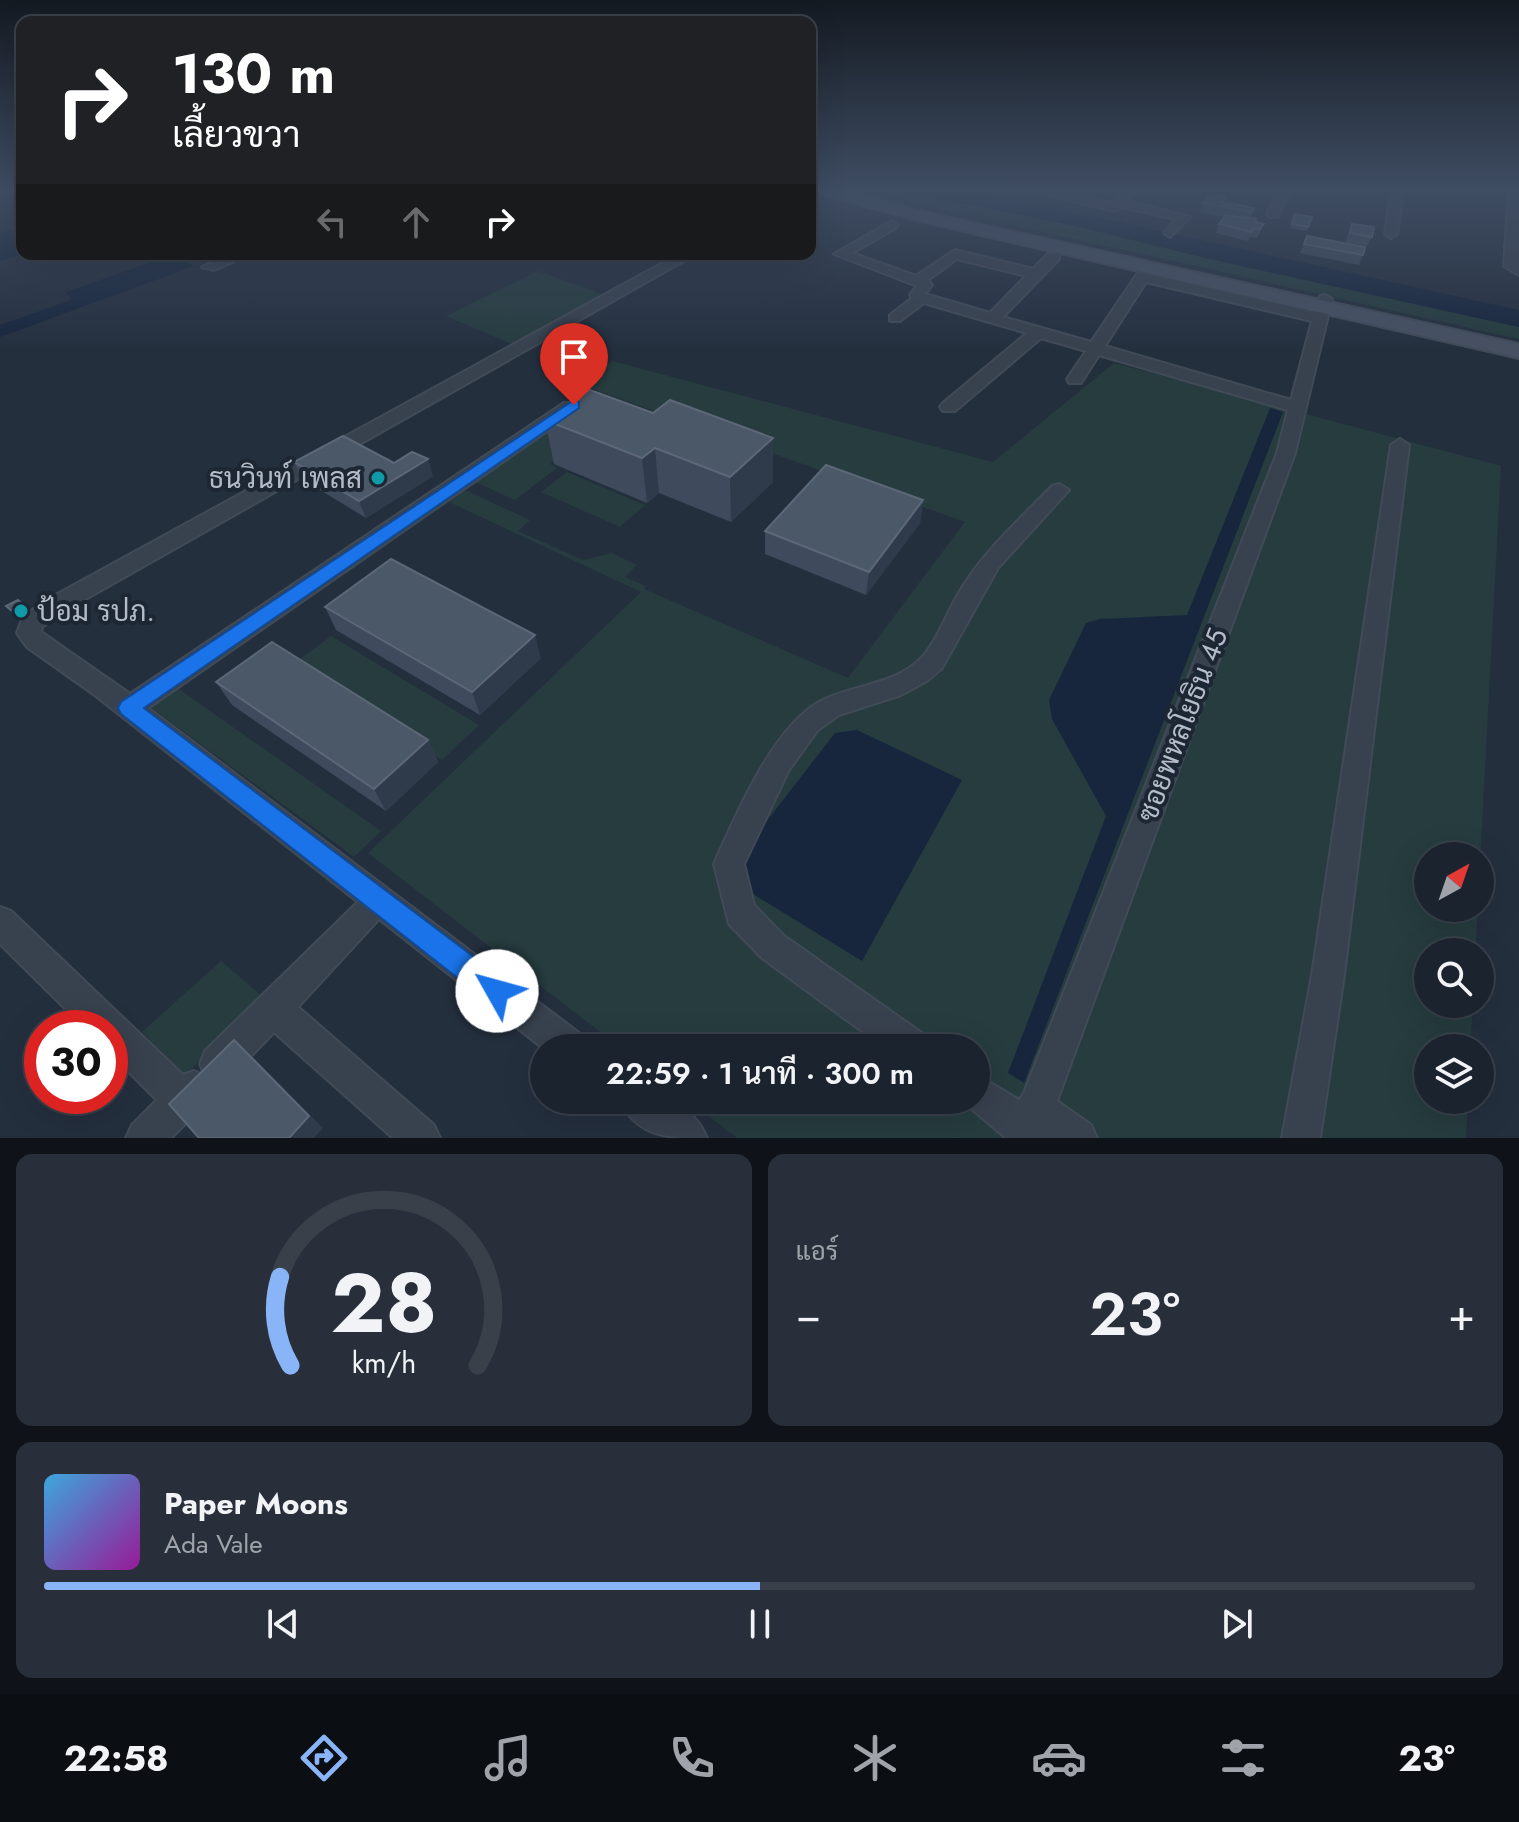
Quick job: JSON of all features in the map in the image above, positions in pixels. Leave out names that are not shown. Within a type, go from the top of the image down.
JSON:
[{"type":"main road","points":[[1043,244],[1519,351]]},
{"type":"main road","points":[[1066,244],[1323,308],[1519,343]]},
{"type":"street","points":[[858,244],[841,254],[991,320],[1297,407]]},
{"type":"street","points":[[1515,244],[1515,268]]},
{"type":"street","points":[[895,318],[955,254],[1035,274]]},
{"type":"street","points":[[991,320],[1054,256]]},
{"type":"street","points":[[209,267],[228,260]]},
{"type":"street","points":[[553,1034],[129,708],[35,641],[29,633],[31,623],[51,608],[678,260]]},
{"type":"street","points":[[1075,379],[1142,277],[1323,308]]},
{"type":"street","name":"ซอยพหลโยธิน 45","points":[[1029,1125],[1286,453],[1323,308]]},
{"type":"street","points":[[949,407],[1037,333]]},
{"type":"street","points":[[129,708],[574,405],[588,401]]},
{"type":"street","points":[[1301,1138],[1328,975],[1400,445]]},
{"type":"street","points":[[894,1034],[773,947],[740,913],[729,864],[779,762],[808,723],[830,708],[892,688],[918,674],[933,661],[990,563],[1059,490]]},
{"type":"street","points":[[145,1138],[366,914]]},
{"type":"street","points":[[0,922],[90,1010]]},
{"type":"street","points":[[273,1008],[421,1138]]},
{"type":"street","points":[[128,1047],[183,1100]]},
{"type":"street","points":[[990,1101],[1029,1125],[1078,1138]]},
{"type":"street","points":[[656,1114],[688,1138]]},
{"type":"green space","points":[[1098,244],[1149,244],[1519,327],[1519,339]]},
{"type":"green space","points":[[538,271],[610,297],[516,346],[446,316]]},
{"type":"green space","points":[[612,361],[993,462],[1114,363],[1501,466],[1481,842],[1414,842],[1414,922],[1477,922],[1476,938],[1414,938],[1414,1018],[1472,1018],[1471,1034],[1414,1034],[1414,1114],[1467,1114],[1466,1138],[737,1138],[706,1114],[990,1114],[990,1034],[603,1034],[368,853],[641,592],[449,502],[465,490],[530,520],[518,531],[583,560],[612,553],[637,565],[625,577],[646,586],[644,589],[848,678],[965,522],[576,383]]},
{"type":"green space","points":[[584,405],[583,440],[550,464],[557,468],[515,500],[475,482]]},
{"type":"green space","points":[[567,472],[645,505],[620,527],[541,492]]},
{"type":"green space","points":[[331,636],[479,725],[442,760],[292,665]]},
{"type":"green space","points":[[176,687],[381,831],[354,857],[149,706]]},
{"type":"green space","points":[[221,961],[264,998],[185,1075],[142,1032]]},
{"type":"water","points":[[0,244],[16,244],[16,256],[0,261]]},
{"type":"water","points":[[1149,244],[1220,244],[1519,310],[1519,327]]},
{"type":"water","points":[[158,260],[182,260],[194,266],[0,337],[0,325],[71,300],[66,292]]},
{"type":"water","points":[[1270,408],[1283,412],[1024,1083],[1008,1073],[1106,816],[1052,719],[1049,700],[1086,623],[1100,619],[1187,615]]},
{"type":"water","points":[[857,730],[962,780],[862,961],[753,894],[739,857],[835,733]]},
{"type":"building","points":[[1305,244],[1350,244],[1365,247],[1363,255]]},
{"type":"building","points":[[590,390],[653,413],[670,400],[773,438],[730,477],[655,448],[642,458],[545,420]]},
{"type":"building","points":[[343,436],[394,463],[412,452],[428,459],[359,501],[294,462]]},
{"type":"building","points":[[826,465],[923,500],[869,572],[765,531]]},
{"type":"building","points":[[391,559],[535,635],[472,692],[325,607]]},
{"type":"building","points":[[18,600],[23,604],[12,611],[6,606]]},
{"type":"building","points":[[272,642],[428,740],[374,789],[216,682]]},
{"type":"building","points":[[234,1040],[309,1116],[289,1138],[199,1138],[169,1104]]},
{"type":"place","name":"ธนวินท์ เพลส","points":[[378,478]]},
{"type":"place","name":"ป้อม รปภ.","points":[[21,611]]},
{"type":"route","points":[[497,991],[129,708],[574,405]]}]
